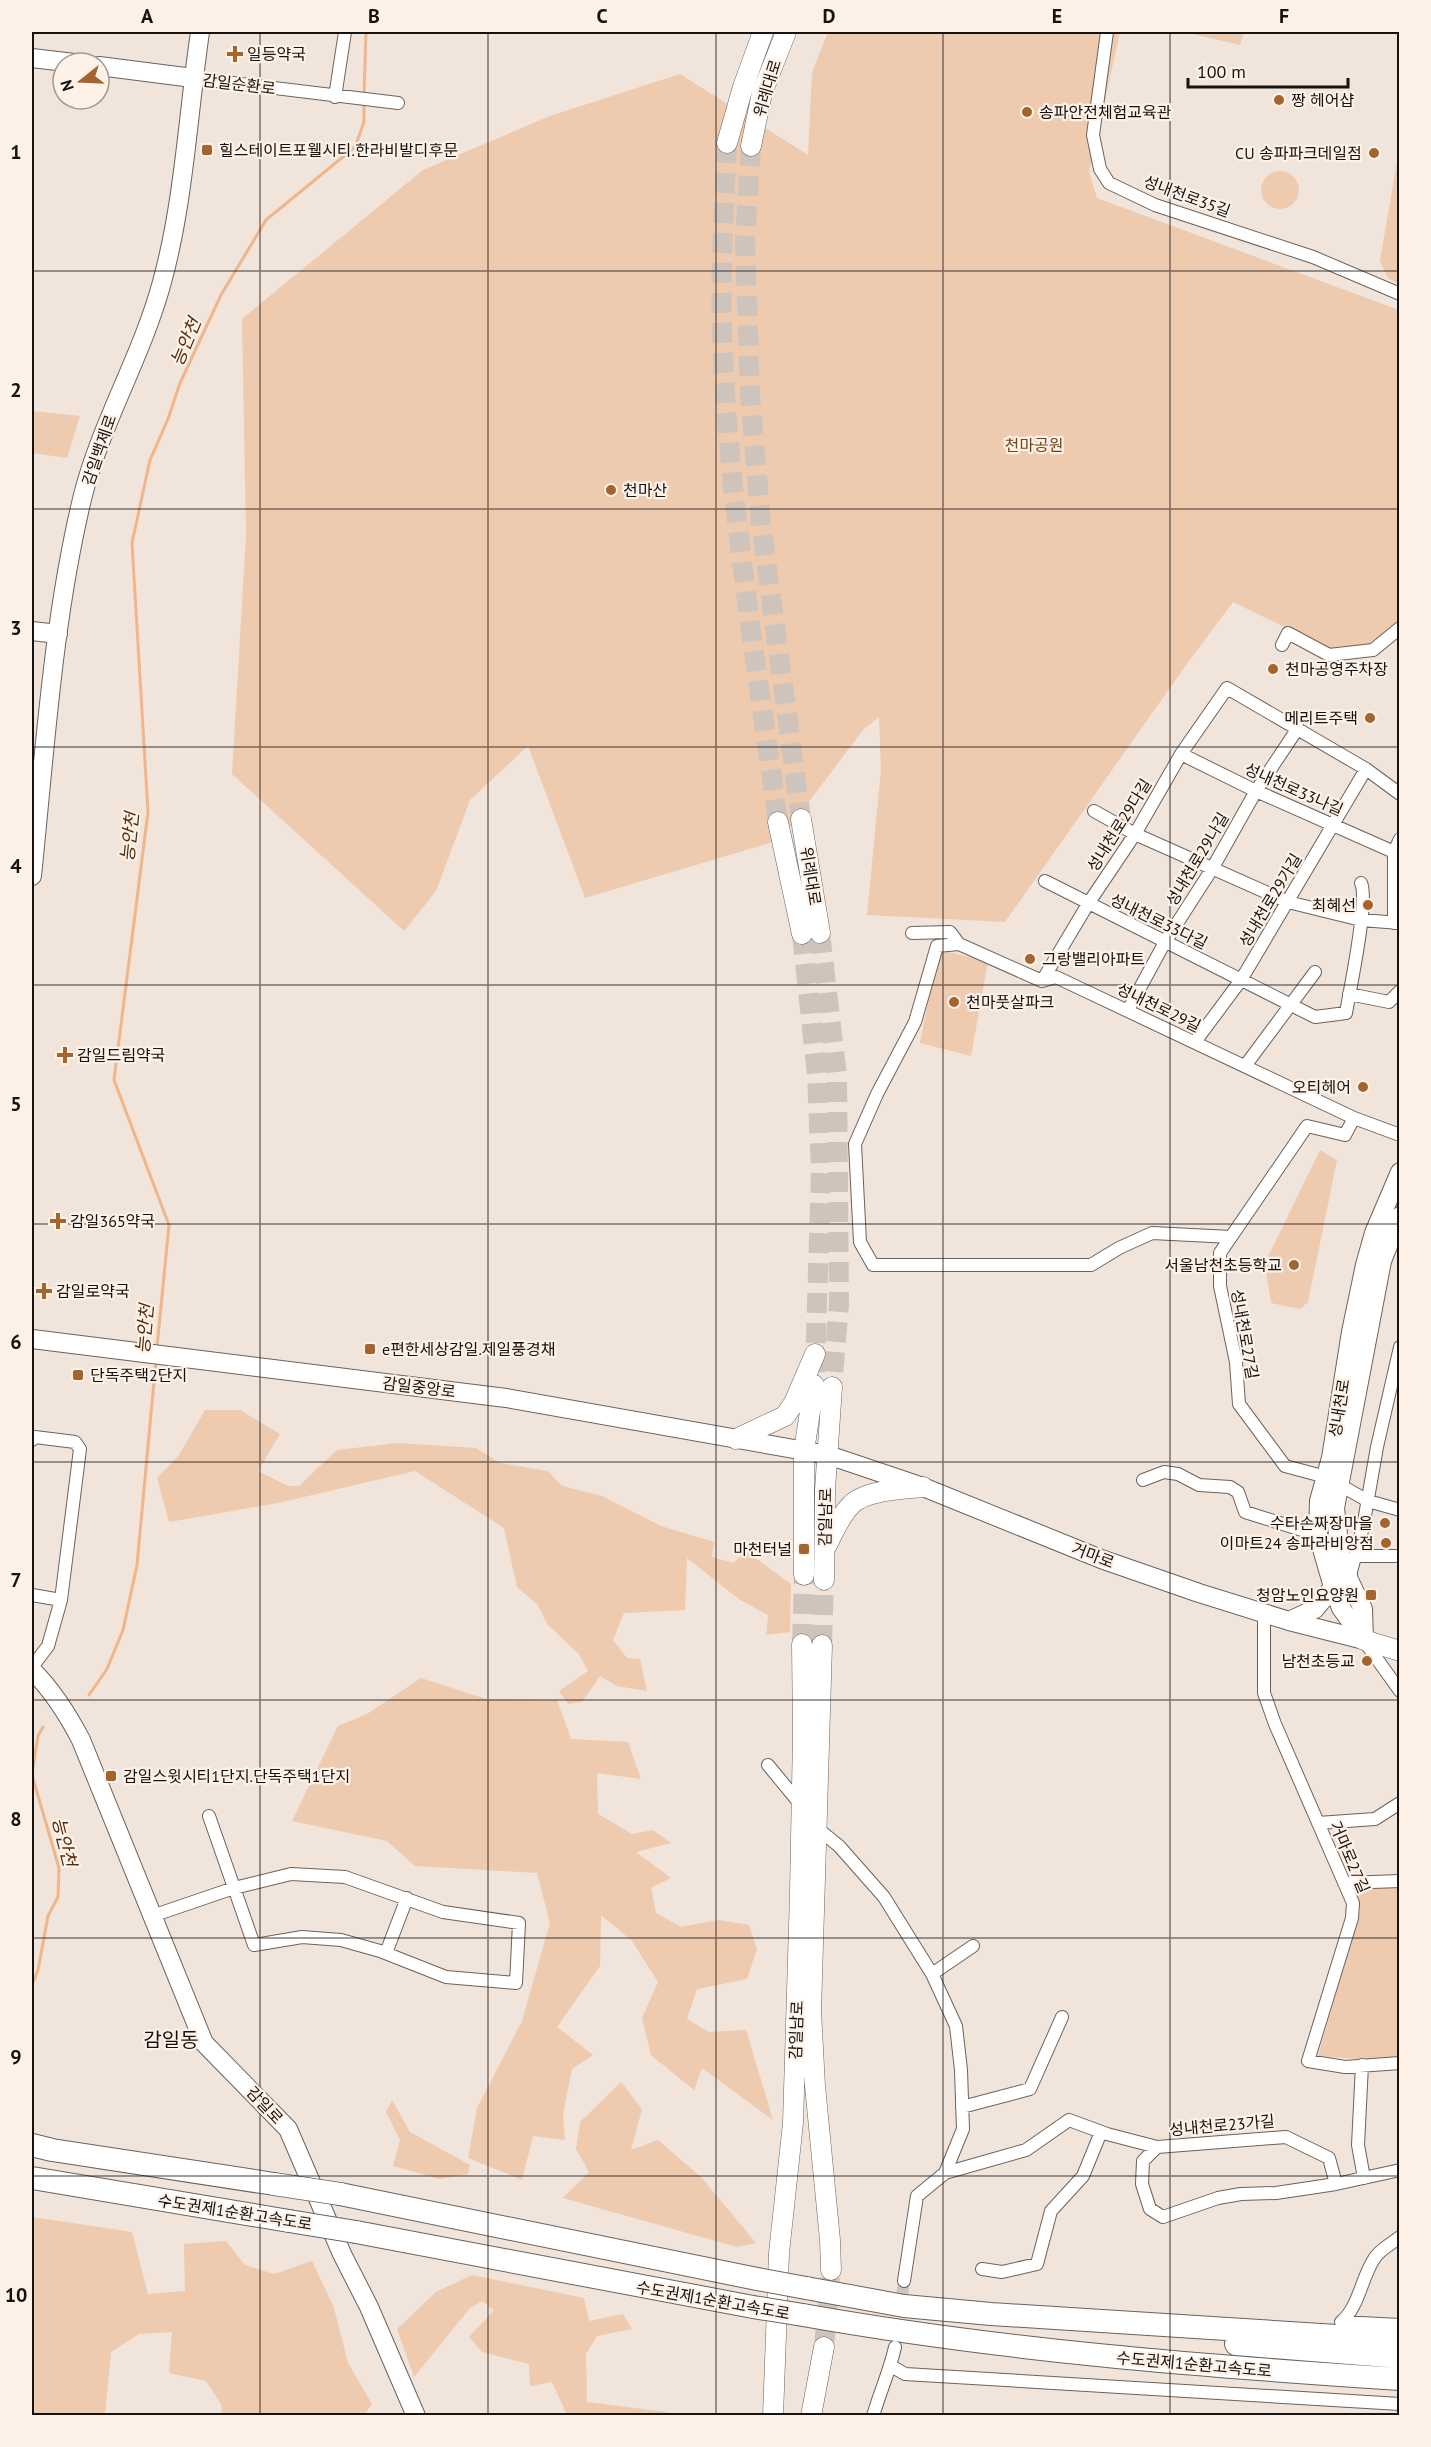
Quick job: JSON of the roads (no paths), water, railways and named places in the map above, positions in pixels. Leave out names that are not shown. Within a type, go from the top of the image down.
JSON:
[{"type":"highway","name":"수도권제1순환고속도로","points":[[32,2145],[340,2194],[757,2279],[904,2306],[991,2314],[1152,2337],[1311,2342],[1400,2340]]},
{"type":"highway","name":"수도권제1순환고속도로","points":[[32,2178],[356,2232],[673,2294],[900,2332],[1025,2349],[1400,2379]]},
{"type":"highway","name":"수도권제1순환고속도로","points":[[1311,2342],[1400,2356]]},
{"type":"main road","name":"감일백제로","points":[[32,876],[58,634],[83,496],[95,454],[135,362],[162,281],[174,227],[200,32]]},
{"type":"main road","name":"위례대로","points":[[727,143],[743,87],[763,32]]},
{"type":"main road","name":"위례대로","points":[[751,146],[762,93],[786,32]]},
{"type":"main road","points":[[32,58],[51,60]]},
{"type":"main road","name":"감일순환로","points":[[111,68],[193,78]]},
{"type":"main road","points":[[32,631],[58,634]]},
{"type":"main road","name":"위례대로","points":[[778,822],[811,934],[801,819]]},
{"type":"main road","name":"성내천로","points":[[1364,1640],[1341,1608],[1340,1551],[1332,1481],[1365,1265],[1374,1233],[1400,1172]]},
{"type":"main road","name":"성내천로","points":[[1341,1584],[1318,1535],[1319,1501],[1332,1481],[1382,1261],[1400,1216]]},
{"type":"main road","name":"감일중앙로","points":[[32,1339],[506,1398],[828,1455]]},
{"type":"main road","points":[[736,1439],[785,1416],[794,1403],[815,1354]]},
{"type":"main road","points":[[804,1451],[823,1386],[828,1455]]},
{"type":"main road","name":"감일남로","points":[[804,1451],[804,1575]]},
{"type":"main road","name":"감일남로","points":[[824,1580],[825,1490],[828,1455]]},
{"type":"main road","name":"거마로","points":[[828,1455],[923,1487],[1101,1559],[1264,1614],[1400,1651]]},
{"type":"main road","points":[[825,1547],[852,1503],[865,1496],[923,1487]]},
{"type":"main road","points":[[1289,1621],[1315,1609],[1341,1584]]},
{"type":"main road","name":"거마로","points":[[1364,1640],[1400,1636]]},
{"type":"main road","name":"감일남로","points":[[773,2415],[779,2253],[793,2123],[802,1806],[802,1644]]},
{"type":"main road","name":"감일남로","points":[[822,1645],[811,2011],[831,2270]]},
{"type":"main road","name":"감일로","points":[[32,1669],[51,1690],[71,1721],[204,2043],[288,2129],[416,2415]]},
{"type":"main road","points":[[811,2415],[824,2347]]},
{"type":"street","points":[[342,98],[345,32]]},
{"type":"street","name":"성내천로35길","points":[[1107,32],[1093,135],[1100,169],[1109,183],[1155,205],[1312,257],[1400,294]]},
{"type":"street","name":"감일순환로","points":[[193,78],[342,98],[398,103]]},
{"type":"street","points":[[1282,645],[1288,633],[1329,656],[1373,650],[1400,628]]},
{"type":"street","name":"성내천로29다길","points":[[1042,981],[1088,904],[1135,834],[1181,754],[1227,688],[1298,728]]},
{"type":"street","points":[[1298,728],[1366,769],[1400,794]]},
{"type":"street","name":"성내천로29나길","points":[[1128,1010],[1165,942],[1212,869],[1256,791],[1298,728]]},
{"type":"street","name":"성내천로33나길","points":[[1181,754],[1256,791],[1394,852]]},
{"type":"street","name":"성내천로29가길","points":[[1195,1042],[1241,980],[1366,769]]},
{"type":"street","points":[[1094,811],[1135,834],[1288,902],[1361,920],[1397,923],[1394,852],[1400,839]]},
{"type":"street","name":"성내천로33다길","points":[[1046,881],[1315,1017],[1346,1013],[1361,920],[1364,888],[1361,883]]},
{"type":"street","name":"성내천로29길","points":[[912,933],[950,932],[959,944],[1042,981],[1056,977],[1354,1118],[1400,1135]]},
{"type":"street","points":[[959,944],[937,946],[915,1022],[877,1094],[855,1144],[860,1242],[873,1265],[1091,1265],[1119,1248],[1152,1233],[1231,1237]]},
{"type":"street","points":[[1245,1066],[1315,972]]},
{"type":"street","points":[[1349,994],[1389,1002],[1400,991]]},
{"type":"street","name":"성내천로27길","points":[[1354,1118],[1345,1135],[1307,1126],[1220,1253],[1220,1286],[1236,1362],[1239,1404],[1285,1466],[1332,1481],[1368,1501]]},
{"type":"street","points":[[1341,1584],[1357,1556],[1397,1372],[1400,1347]]},
{"type":"street","points":[[32,1440],[35,1437],[75,1442],[80,1449],[61,1600],[48,1646],[32,1669]]},
{"type":"street","points":[[1143,1479],[1164,1472],[1178,1474],[1199,1485],[1230,1488],[1238,1492],[1245,1512],[1318,1535]]},
{"type":"street","points":[[1368,1501],[1400,1509]]},
{"type":"street","points":[[1357,1556],[1400,1556]]},
{"type":"street","points":[[32,1595],[61,1600]]},
{"type":"street","name":"거마로27길","points":[[1264,1614],[1264,1693],[1275,1724],[1353,1903],[1352,1918],[1308,2061],[1345,2067],[1400,2063]]},
{"type":"street","name":"성내천로","points":[[1364,1640],[1400,1691]]},
{"type":"street","points":[[768,1765],[802,1806]]},
{"type":"street","points":[[1318,1823],[1375,1819],[1400,1803]]},
{"type":"street","points":[[152,1916],[234,1888],[291,1874],[345,1876],[443,1912],[519,1923],[516,1983],[446,1977],[386,1953],[341,1940],[302,1937],[254,1945],[234,1888],[209,1816]]},
{"type":"street","points":[[818,1829],[839,1846],[884,1896],[932,1974],[956,2026],[963,2129],[945,2173],[917,2196],[904,2281]]},
{"type":"street","points":[[1344,1883],[1400,1881]]},
{"type":"street","points":[[386,1953],[407,1898]]},
{"type":"street","points":[[932,1974],[973,1946]]},
{"type":"street","points":[[962,2107],[1030,2090],[1062,2017]]},
{"type":"street","points":[[1362,2065],[1358,2145],[1364,2178]]},
{"type":"street","name":"성내천로23가길","points":[[945,2173],[1026,2150],[1069,2120],[1101,2132],[1157,2147],[1286,2137],[1329,2158],[1336,2184]]},
{"type":"street","points":[[982,2269],[1002,2272],[1037,2264],[1051,2211],[1083,2176],[1101,2132]]},
{"type":"street","points":[[1157,2147],[1143,2161],[1142,2184],[1150,2210],[1163,2217],[1218,2198],[1241,2194],[1276,2193],[1336,2184],[1400,2170]]},
{"type":"street","points":[[1400,2237],[1375,2256],[1361,2282],[1350,2314],[1341,2322],[1400,2325]]},
{"type":"street","points":[[873,2415],[882,2385],[891,2366],[895,2347]]},
{"type":"street","points":[[891,2366],[905,2374],[1400,2404]]},
{"type":"waterway","name":"능안천","points":[[364,95],[366,32]]},
{"type":"waterway","name":"능안천","points":[[157,1347],[169,1225],[114,1080],[148,812],[132,543],[150,460],[168,419],[180,383],[221,295],[266,220],[355,147],[364,122],[364,102]]},
{"type":"waterway","name":"능안천","points":[[89,1695],[107,1669],[123,1630],[137,1565],[156,1360]]},
{"type":"waterway","name":"능안천","points":[[32,1774],[38,1736],[43,1727]]},
{"type":"waterway","name":"능안천","points":[[32,1775],[59,1868],[58,1897],[48,1916],[38,1970],[32,1985]]},
{"type":"tunnel","points":[[727,143],[722,286],[725,395],[744,579],[778,822]]},
{"type":"tunnel","points":[[751,146],[745,241],[750,395],[761,523],[801,819]]},
{"type":"tunnel","points":[[820,933],[837,1076],[839,1304],[832,1387]]},
{"type":"tunnel","points":[[802,934],[817,1075],[821,1171],[815,1372]]},
{"type":"tunnel","points":[[802,1644],[804,1575]]},
{"type":"tunnel","points":[[822,1645],[824,1580]]},
{"type":"tunnel","points":[[824,2347],[830,2278]]},
{"type":"tunnel","points":[[897,2334],[904,2281]]},
{"type":"place","name":"일등약국","points":[[235,54]]},
{"type":"place","name":"짱 헤어샵","points":[[1279,100]]},
{"type":"place","name":"송파안전체험교육관","points":[[1027,112]]},
{"type":"place","name":"힐스테이트포웰시티.한라비발디후문","points":[[207,150]]},
{"type":"place","name":"CU 송파파크데일점","points":[[1374,153]]},
{"type":"place","name":"천마산","points":[[611,490]]},
{"type":"place","name":"천마공영주차장","points":[[1273,669]]},
{"type":"place","name":"메리트주택","points":[[1370,718]]},
{"type":"place","name":"최혜선","points":[[1368,905]]},
{"type":"place","name":"그랑밸리아파트","points":[[1030,959]]},
{"type":"place","name":"천마풋살파크","points":[[954,1002]]},
{"type":"place","name":"감일드림약국","points":[[65,1055]]},
{"type":"place","name":"오티헤어","points":[[1363,1087]]},
{"type":"place","name":"감일365약국","points":[[58,1221]]},
{"type":"place","name":"서울남천초등학교","points":[[1294,1265]]},
{"type":"place","name":"감일로약국","points":[[44,1291]]},
{"type":"place","name":"e편한세상감일.제일풍경채","points":[[370,1349]]},
{"type":"place","name":"단독주택2단지","points":[[78,1375]]},
{"type":"place","name":"수타손짜장마을","points":[[1385,1523]]},
{"type":"place","name":"이마트24 송파라비앙점","points":[[1386,1543]]},
{"type":"place","name":"마천터널","points":[[804,1549]]},
{"type":"place","name":"청암노인요양원","points":[[1371,1595]]},
{"type":"place","name":"남천초등교","points":[[1367,1661]]},
{"type":"place","name":"감일스윗시티1단지.단독주택1단지","points":[[111,1776]]},
{"type":"district","name":"감일동","points":[[171,2040]]},
{"type":"park label","name":"천마공원","points":[[1034,445]]}]
